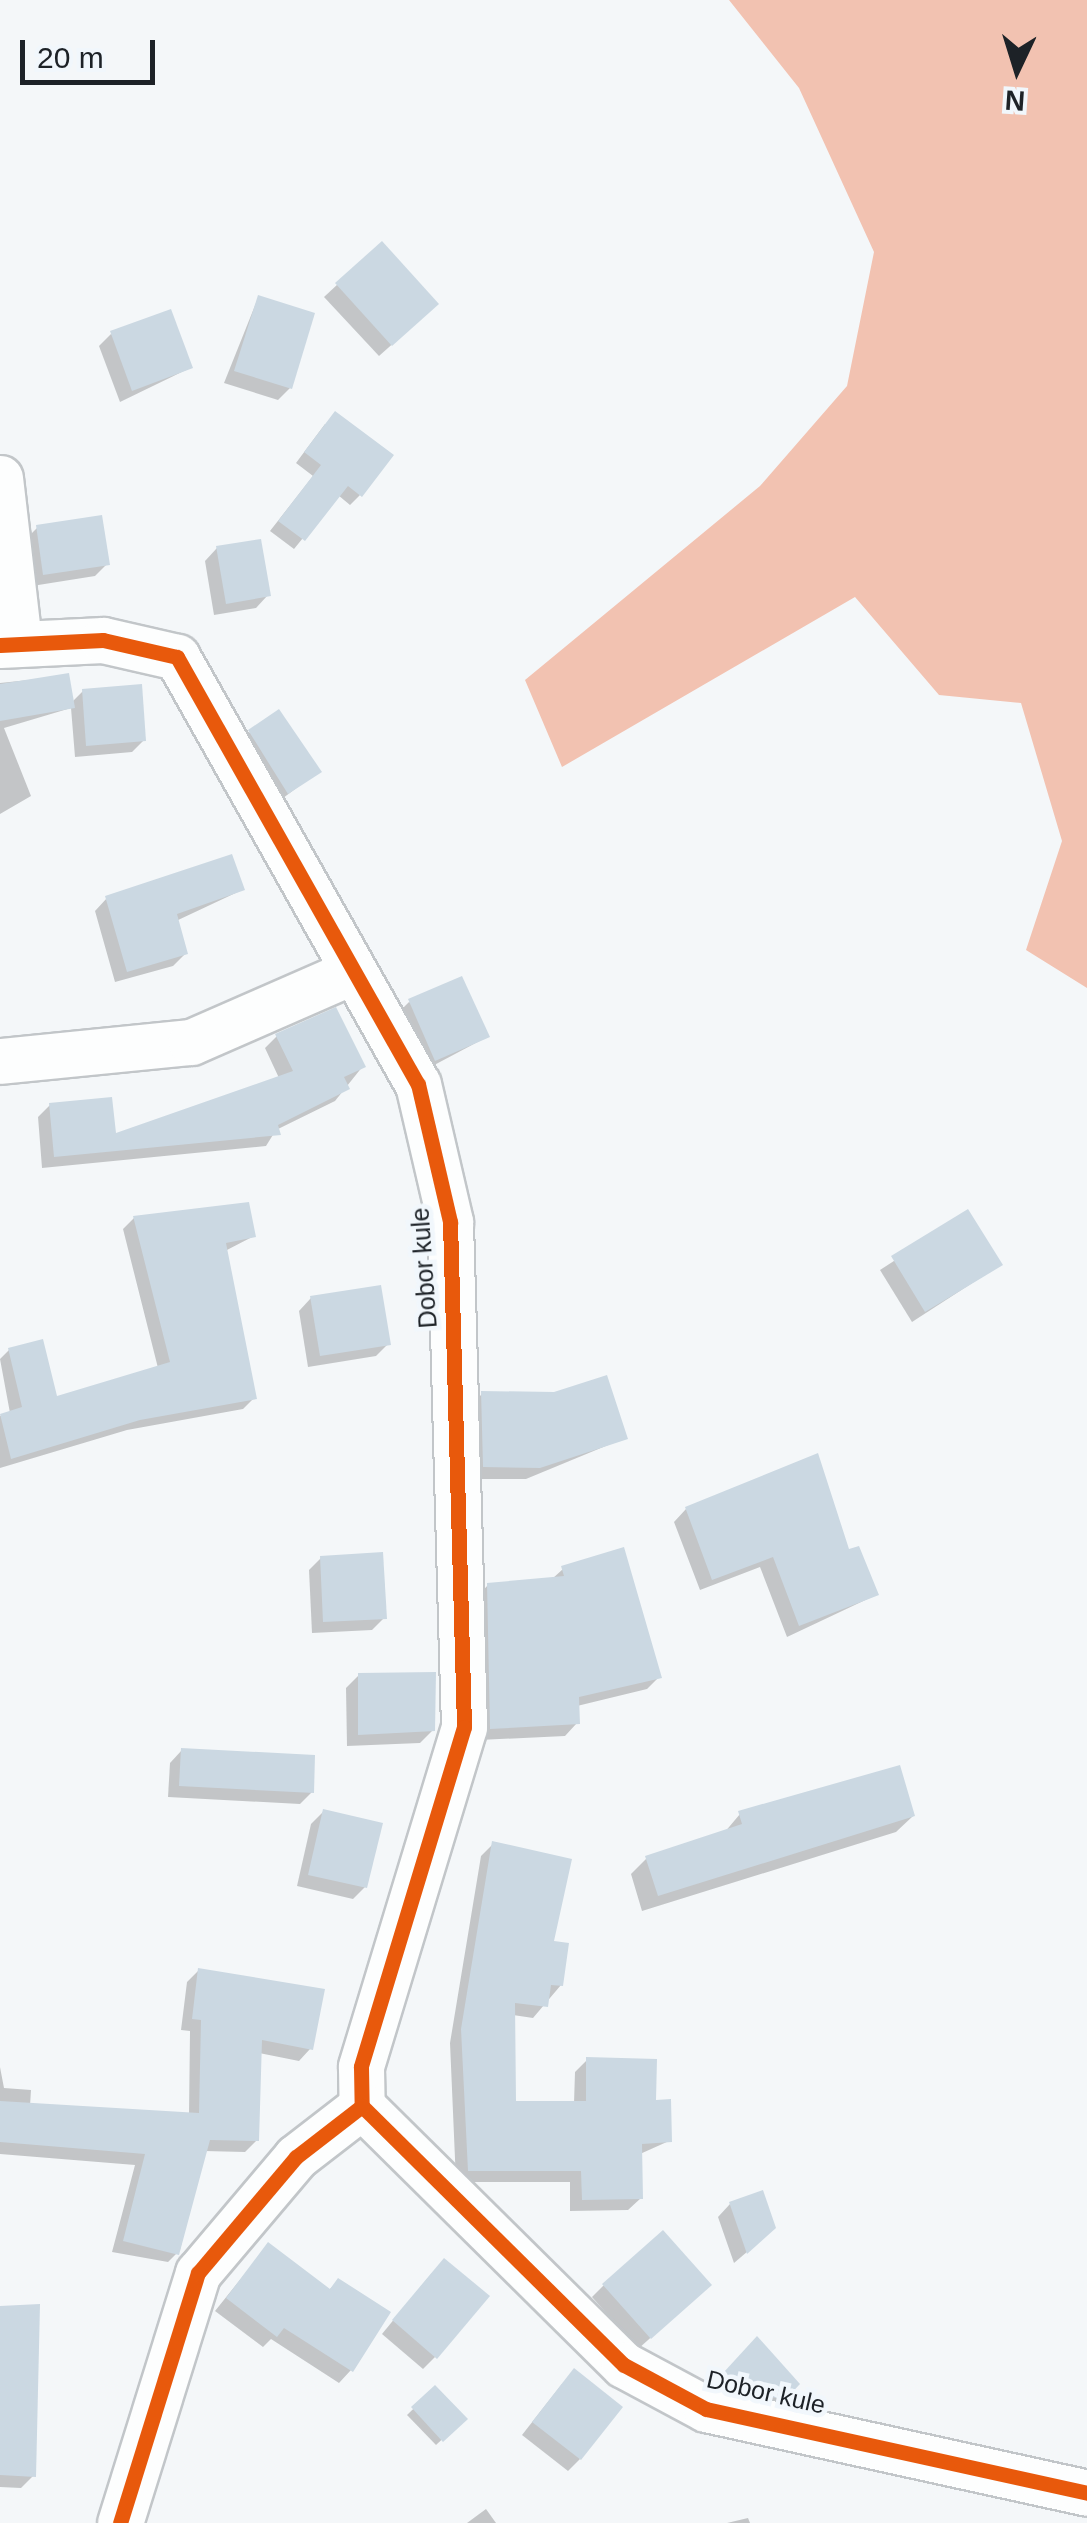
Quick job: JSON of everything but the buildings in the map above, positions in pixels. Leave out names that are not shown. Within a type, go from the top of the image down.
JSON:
[{"type":"street","name":"Dobor kule","points":[[0,478],[10,644],[103,640],[177,658],[349,973],[418,1084],[450,1222],[464,1727],[361,2067],[362,2106],[624,2365],[706,2409],[1087,2493]]},
{"type":"street","points":[[0,1061],[191,1042],[349,973]]},
{"type":"street","points":[[120,2523],[198,2273],[296,2157],[362,2106]]},
{"type":"shaded area","points":[[729,0],[1087,0],[1087,988],[1026,950],[1062,841],[1021,703],[939,695],[855,597],[562,767],[525,680],[760,486],[847,386],[874,252],[799,88]]},
{"type":"cycle path","points":[[0,645],[103,640],[177,657],[418,1084],[450,1222],[464,1727],[361,2067],[362,2106],[624,2365],[706,2409],[1087,2493]]},
{"type":"cycle path","points":[[120,2523],[198,2273],[296,2157],[362,2106]]}]
